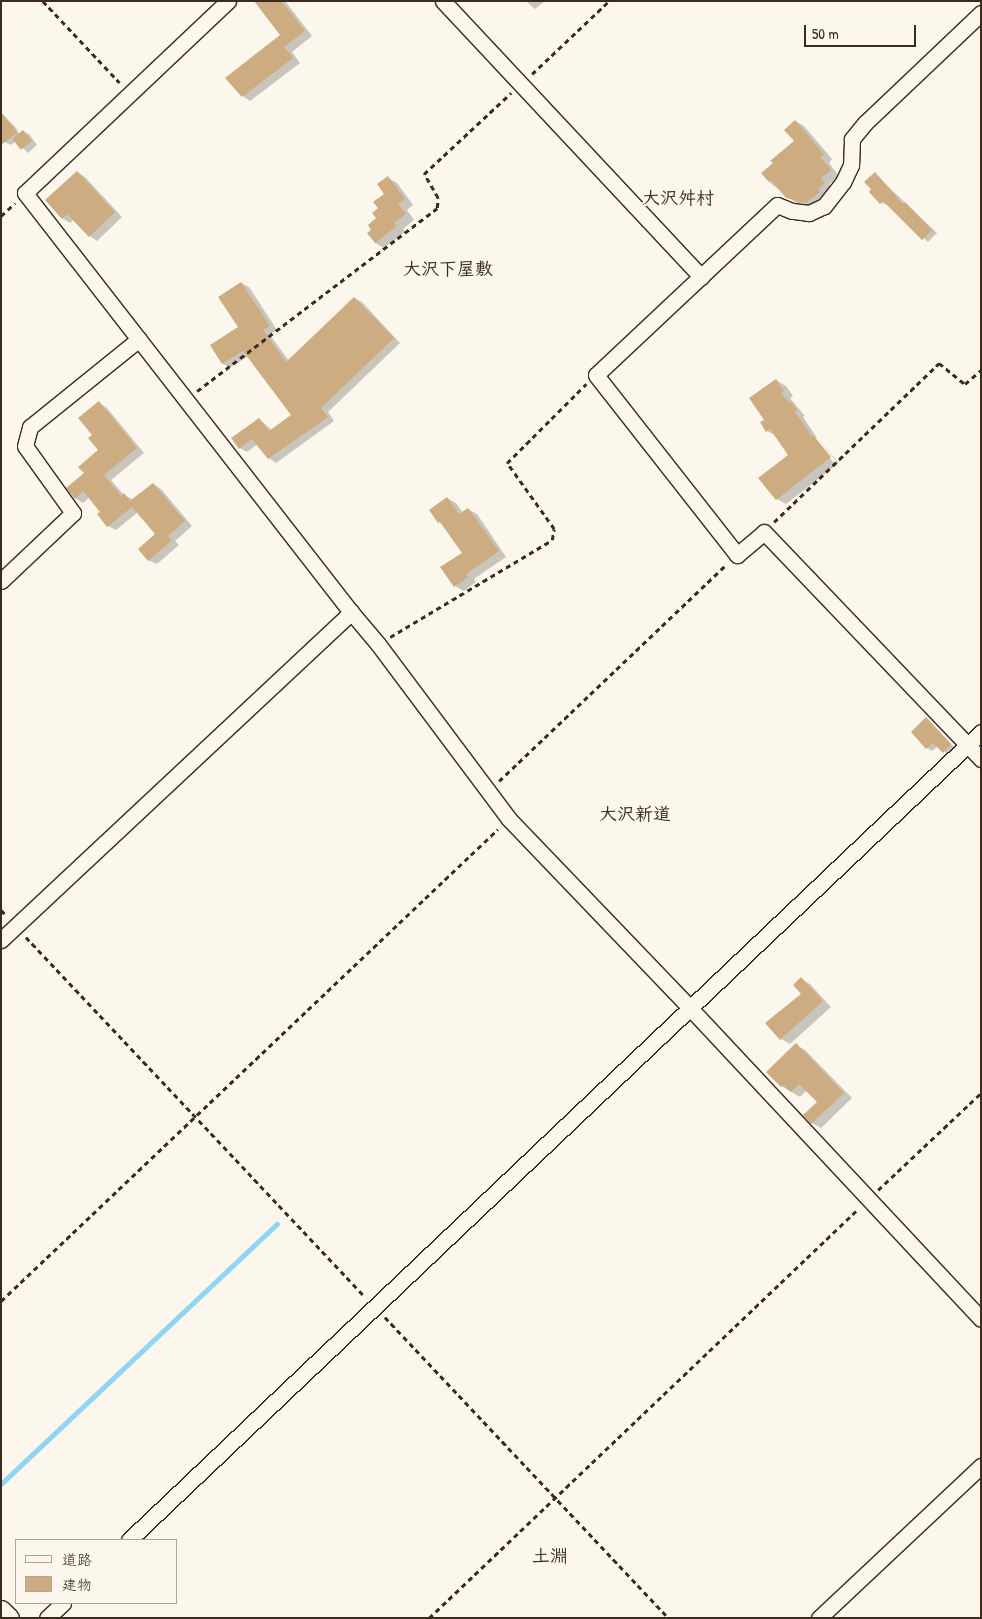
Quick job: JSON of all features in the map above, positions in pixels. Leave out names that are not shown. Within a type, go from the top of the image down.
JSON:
[{"type":"street","points":[[228,1],[25,193],[351,612],[378,644],[509,819],[691,1009],[981,1319]]},
{"type":"street","points":[[443,1],[701,276]]},
{"type":"street","points":[[981,14],[865,123],[852,139],[850,165],[843,182],[824,206],[808,213],[792,212],[777,205],[596,375],[737,555],[764,532],[981,759]]},
{"type":"street","points":[[1,581],[74,513],[25,446],[30,427],[139,339]]},
{"type":"street","points":[[1,940],[351,612]]},
{"type":"street","points":[[130,1539],[376,1308],[981,732]]},
{"type":"street","points":[[820,1618],[981,1466]]},
{"type":"street","points":[[47,1618],[62,1604]]},
{"type":"street","points":[[1,1610],[9,1618]]},
{"type":"path","points":[[43,1],[129,93]]},
{"type":"path","points":[[186,399],[437,208],[438,198],[424,174],[608,1]]},
{"type":"path","points":[[764,532],[939,363],[965,384],[981,370]]},
{"type":"path","points":[[378,644],[552,540],[554,529],[507,463],[596,375]]},
{"type":"path","points":[[487,792],[737,555]]},
{"type":"path","points":[[1,1302],[509,819]]},
{"type":"path","points":[[1,910],[668,1618]]},
{"type":"path","points":[[429,1618],[981,1093]]},
{"type":"building","points":[[254,1],[281,1],[305,31],[284,47],[293,58],[242,97],[225,78],[280,35]]},
{"type":"building","points":[[1,112],[18,132],[1,145]]},
{"type":"building","points":[[795,120],[824,154],[820,157],[831,170],[821,178],[825,183],[818,189],[820,192],[806,203],[786,198],[771,180],[769,182],[761,173],[773,163],[770,161],[794,141],[784,130]]},
{"type":"building","points":[[23,130],[32,141],[21,150],[12,139]]},
{"type":"building","points":[[77,171],[115,212],[89,237],[67,214],[62,219],[45,200]]},
{"type":"building","points":[[875,172],[903,204],[905,202],[932,230],[922,240],[883,201],[880,204],[869,192],[871,189],[864,182]]},
{"type":"building","points":[[388,176],[405,199],[398,204],[406,214],[394,223],[397,226],[375,243],[367,233],[371,230],[368,225],[376,218],[372,213],[378,208],[373,202],[384,194],[377,184]]},
{"type":"building","points":[[241,282],[270,326],[263,330],[286,362],[354,297],[394,338],[321,408],[328,417],[268,459],[252,439],[239,449],[231,438],[259,418],[269,431],[291,415],[243,351],[222,364],[210,345],[238,327],[218,297]]},
{"type":"building","points":[[776,379],[784,391],[781,393],[789,403],[791,402],[797,410],[795,412],[812,436],[831,457],[776,500],[758,478],[788,455],[770,429],[766,432],[760,422],[764,420],[749,398]]},
{"type":"building","points":[[99,401],[137,448],[104,475],[121,496],[124,493],[130,501],[153,483],[185,521],[168,536],[172,540],[148,561],[138,549],[155,534],[132,507],[107,527],[97,514],[100,512],[83,491],[75,499],[66,488],[84,473],[78,467],[98,450],[88,438],[92,435],[78,418]]},
{"type":"building","points":[[447,497],[459,514],[468,508],[499,551],[466,574],[468,577],[454,587],[440,567],[462,553],[429,510]]},
{"type":"building","points":[[926,717],[951,744],[943,753],[933,743],[926,749],[911,732]]},
{"type":"building","points":[[801,977],[823,1001],[780,1040],[765,1023],[801,994],[793,985]]},
{"type":"building","points":[[796,1043],[844,1093],[811,1124],[803,1115],[817,1102],[799,1084],[791,1092],[783,1085],[781,1087],[766,1072]]},
{"type":"waterway","points":[[1,1484],[277,1224]]},
{"type":"district","name":"大沢舛村","points":[[678,198]]},
{"type":"district","name":"大沢下屋敷","points":[[448,269]]},
{"type":"district","name":"大沢新道","points":[[635,814]]},
{"type":"district","name":"土淵","points":[[550,1556]]}]
